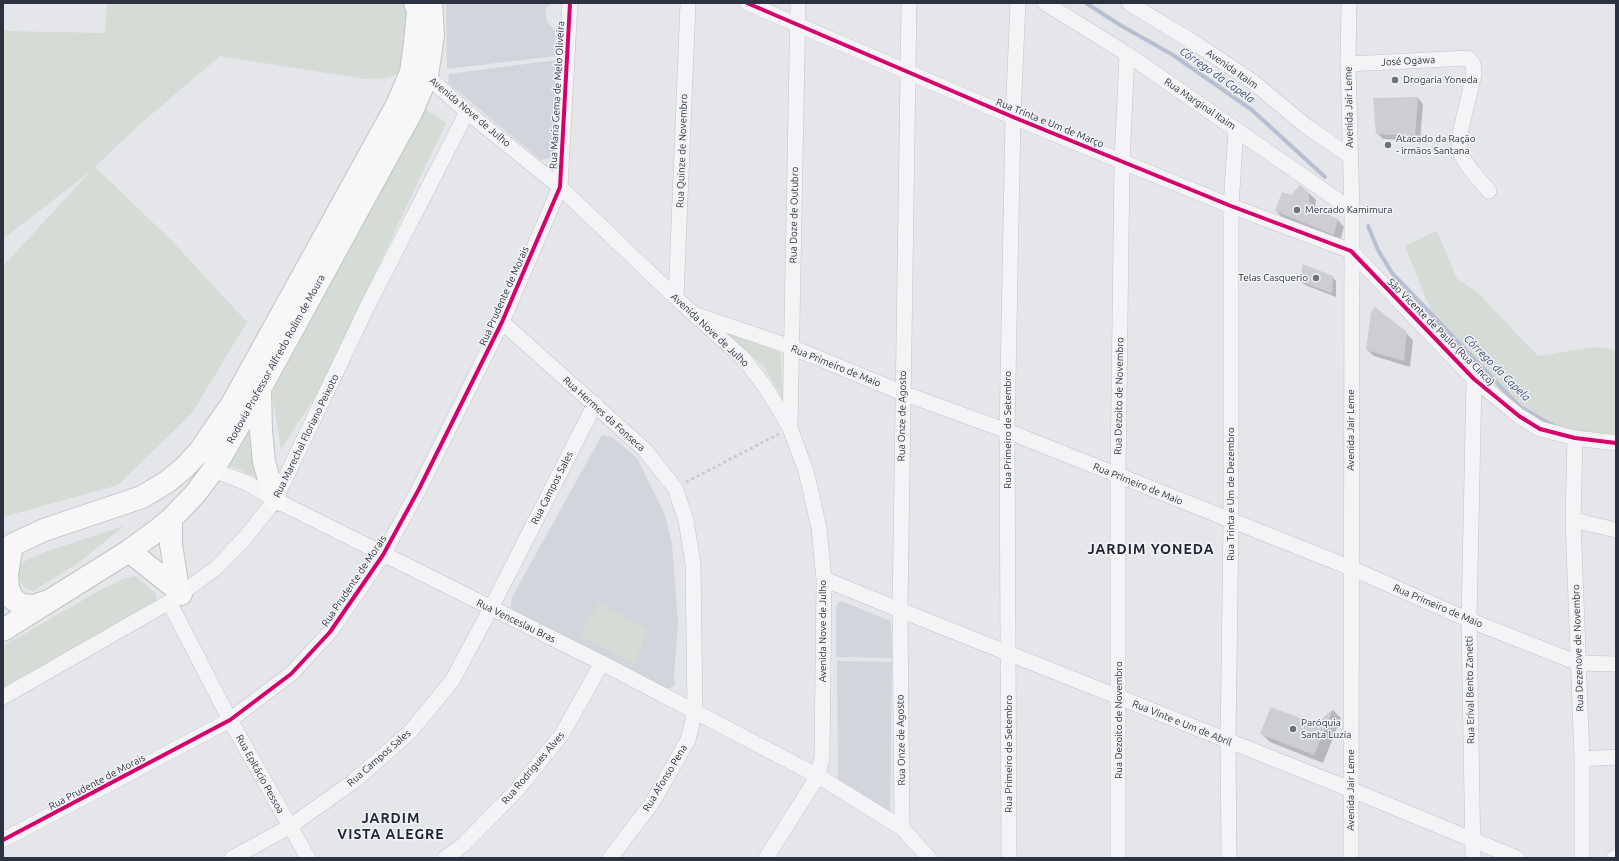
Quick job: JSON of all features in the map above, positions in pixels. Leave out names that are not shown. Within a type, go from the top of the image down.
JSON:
[{"type":"main road","name":"Rodovia Professor Alfredo Rolim de Moura","points":[[8,550],[44,530],[142,497],[173,478],[199,452],[232,404],[397,105],[411,72],[416,43],[418,11],[415,3]]},
{"type":"main road","name":"Rodovia Professor Alfredo Rolim de Moura","points":[[3,630],[129,551],[171,519],[195,494],[213,470],[260,389],[412,111],[427,76],[434,35],[431,3]]},
{"type":"main road","points":[[260,389],[261,431],[264,462],[275,500]]},
{"type":"main road","points":[[171,519],[171,544],[176,596]]},
{"type":"main road","points":[[8,550],[8,588],[12,598],[21,605],[34,606],[50,601]]},
{"type":"main road","points":[[129,551],[176,596]]},
{"type":"street","name":"Rua Maria Gema de Melo Oliveira","points":[[560,187],[570,3]]},
{"type":"street","name":"Rua Quinze de Novembro","points":[[676,298],[688,3]]},
{"type":"street","name":"Rua Trinta e Um de Março","points":[[747,3],[906,72],[1122,162],[1231,206],[1351,251]]},
{"type":"street","name":"Rua Doze de Outubro","points":[[790,428],[798,3]]},
{"type":"street","name":"Rua Onze de Agosto","points":[[902,828],[900,610],[906,72],[909,3]]},
{"type":"street","name":"Rua Primeiro de Setembro","points":[[1009,858],[1007,431],[1013,117],[1018,3]]},
{"type":"street","name":"Rua Marginal Itaim","points":[[1045,3],[1127,54],[1352,210]]},
{"type":"street","name":"Avenida Itaim","points":[[1129,3],[1198,45],[1253,82],[1306,126],[1350,156]]},
{"type":"street","name":"Avenida Jair Leme","points":[[1349,3],[1348,64],[1352,210],[1351,858]]},
{"type":"street","name":"Rua Dezoito de Novembro","points":[[1118,858],[1118,476],[1122,162],[1127,54]]},
{"type":"street","name":"José Ogawa","points":[[1348,64],[1468,58],[1473,64],[1474,74],[1459,138],[1461,154],[1470,169],[1489,191]]},
{"type":"street","name":"Avenida Nove de Julho","points":[[427,76],[467,112],[560,187],[676,298],[744,359],[766,388],[790,428],[806,472],[819,528],[824,578],[822,757],[818,776]]},
{"type":"street","name":"Rua Marechal Floriano Peixoto","points":[[3,697],[176,596],[216,568],[245,538],[275,500],[368,305],[467,112]]},
{"type":"street","name":"Rua Trinta e Um de Dezembro","points":[[1229,858],[1228,742],[1231,520],[1231,206],[1236,129]]},
{"type":"street","name":"Rua Prudente de Morais","points":[[3,840],[230,720],[291,674],[330,632],[383,555],[420,489],[502,322],[560,187]]},
{"type":"street","name":"São Vicente de Paulo (Rua Cinco)","points":[[1351,251],[1474,379],[1519,416],[1540,429],[1575,438],[1616,443]]},
{"type":"street","name":"Rua Primeiro de Maio","points":[[694,314],[791,347],[903,393],[1007,431],[1351,568],[1469,620],[1578,663]]},
{"type":"street","name":"Rua Hermes da Fonseca","points":[[502,322],[644,449],[675,488],[686,520],[693,564],[695,711]]},
{"type":"street","name":"Rua Erival Bento Zanetti","points":[[1473,858],[1469,620],[1474,379]]},
{"type":"street","name":"Rua Campos Sales","points":[[232,858],[289,827],[354,781],[410,732],[452,681],[595,404]]},
{"type":"street","name":"Rua Dezenove de Novembro","points":[[1575,438],[1573,520],[1582,759],[1582,858]]},
{"type":"street","name":"Rua Venceslau Bras","points":[[213,470],[247,483],[275,500],[602,663],[818,776]]},
{"type":"street","points":[[1573,520],[1616,530]]},
{"type":"street","name":"Rua Vinte e Um de Abril","points":[[824,578],[1228,742],[1352,790],[1517,858]]},
{"type":"street","name":"Rua Epitácio Pessoa","points":[[176,596],[230,720],[289,827],[308,858]]},
{"type":"street","name":"Rua Rodrigues Alves","points":[[446,858],[463,845],[517,790],[562,734],[602,663]]},
{"type":"street","points":[[1578,663],[1616,664]]},
{"type":"street","name":"Rua Afonso Pena","points":[[610,858],[652,803],[688,740],[695,711]]},
{"type":"street","points":[[1582,759],[1616,757]]},
{"type":"street","points":[[766,858],[818,776],[902,828],[929,858]]},
{"type":"path","points":[[675,488],[790,428]]},
{"type":"shaded area","points":[[107,3],[410,3],[407,70],[388,78],[365,79],[220,56],[139,125],[95,167],[171,240],[247,322],[192,413],[118,485],[3,517],[3,266],[92,170],[3,239],[3,31],[105,33]]},
{"type":"shaded area","points":[[446,3],[552,3],[545,9],[547,22],[555,31],[555,56],[447,69]]},
{"type":"shaded area","points":[[557,60],[553,157],[541,160],[448,83],[449,74]]},
{"type":"shaded area","points":[[425,109],[446,123],[319,391],[281,449],[272,393]]},
{"type":"shaded area","points":[[1437,231],[1457,279],[1476,291],[1538,356],[1595,347],[1616,350],[1616,443],[1537,427],[1520,407],[1439,330],[1405,246]]},
{"type":"shaded area","points":[[721,330],[781,353],[783,399],[763,366]]},
{"type":"shaded area","points":[[248,431],[265,482],[229,465]]},
{"type":"shaded area","points":[[602,435],[612,437],[637,458],[665,515],[672,544],[678,623],[674,677],[675,685],[670,688],[662,689],[516,615],[511,607],[512,597]]},
{"type":"shaded area","points":[[124,526],[77,564],[33,591],[24,587],[19,581],[17,571],[23,562],[39,554]]},
{"type":"shaded area","points":[[135,576],[156,594],[156,608],[3,695],[3,646],[97,592],[122,579]]},
{"type":"shaded area","points":[[841,601],[891,621],[892,658],[836,657],[836,609],[837,604]]},
{"type":"shaded area","points":[[599,603],[648,630],[633,665],[580,635]]},
{"type":"shaded area","points":[[837,661],[892,662],[890,814],[838,781]]},
{"type":"building","points":[[1418,97],[1415,136],[1376,134],[1373,98]]},
{"type":"building","name":"Mercado Kamimura","points":[[1300,185],[1309,193],[1309,202],[1318,210],[1338,219],[1334,235],[1275,211],[1282,192],[1291,195]]},
{"type":"building","name":"Telas Casquerio","points":[[1303,264],[1333,276],[1332,293],[1299,281]]},
{"type":"building","points":[[1375,307],[1407,332],[1404,361],[1366,350],[1371,312]]},
{"type":"building","name":"Paróquia Santa Luzia","points":[[1271,707],[1316,724],[1333,709],[1314,755],[1260,734]]},
{"type":"waterway","name":"Córrego da Capela","points":[[1086,3],[1120,25],[1173,55],[1252,110],[1325,177]]},
{"type":"waterway","name":"Córrego da Capela","points":[[1368,226],[1378,250],[1392,273],[1520,407],[1556,427]]},
{"type":"cycle path","points":[[3,840],[230,720],[291,674],[330,632],[383,555],[419,489],[502,322],[560,187],[570,3]]},
{"type":"cycle path","points":[[747,3],[1013,117],[1231,206],[1351,251],[1474,379],[1519,416],[1540,429],[1575,438],[1616,443]]},
{"type":"place","name":"Drogaria Yoneda","points":[[1395,80]]},
{"type":"place","name":"Atacado da Ração - irmãos Santana","points":[[1388,145]]},
{"type":"place","name":"Mercado Kamimura","points":[[1297,210]]},
{"type":"place","name":"Telas Casquerio","points":[[1316,278]]},
{"type":"place","name":"Paróquia Santa Luzia","points":[[1293,729]]},
{"type":"district","name":"JARDIM YONEDA","points":[[1151,549]]},
{"type":"district","name":"JARDIM VISTA ALEGRE","points":[[391,826]]}]
